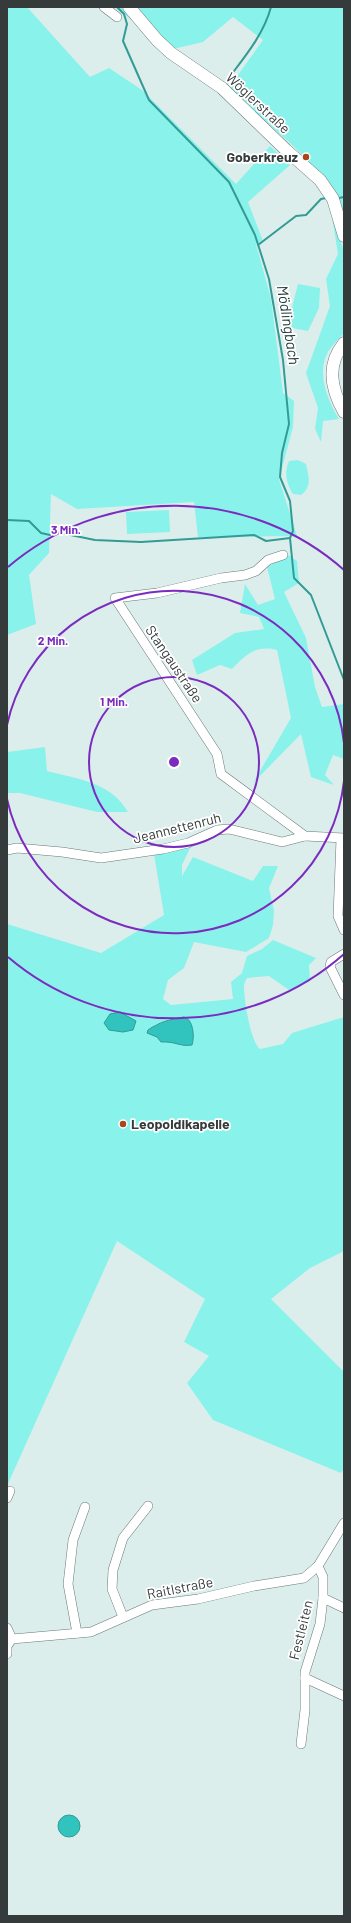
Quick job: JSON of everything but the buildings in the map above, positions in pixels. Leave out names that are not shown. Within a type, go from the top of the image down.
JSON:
[{"type":"main road","name":"Wöglerstraße","points":[[129,7],[157,40],[171,53],[222,88],[286,150],[320,180],[333,199],[344,236]]},
{"type":"main road","points":[[344,343],[334,359],[332,371],[335,397],[344,412]]},
{"type":"street","points":[[104,7],[117,17]]},
{"type":"street","name":"Stangaustraße","points":[[283,555],[268,560],[256,571],[246,575],[221,578],[157,593],[115,598],[217,754],[221,774],[305,836]]},
{"type":"street","name":"Jeannettenruh","points":[[7,850],[17,848],[62,852],[101,858],[182,844],[217,830],[229,829],[282,842],[305,836]]},
{"type":"street","points":[[305,836],[342,839],[338,916],[344,930]]},
{"type":"street","points":[[344,954],[332,962],[330,967],[344,995]]},
{"type":"street","points":[[123,1617],[112,1589],[113,1570],[123,1538],[148,1506]]},
{"type":"street","points":[[77,1633],[68,1584],[73,1540],[85,1507]]},
{"type":"street","name":"Raitlstraße","points":[[12,1639],[91,1632],[152,1605],[198,1599],[254,1586],[304,1578],[318,1566],[344,1523]]},
{"type":"street","name":"Festleiten","points":[[301,1744],[305,1710],[305,1678],[308,1658],[320,1624],[323,1598],[323,1577],[318,1566]]},
{"type":"street","points":[[323,1598],[344,1608]]},
{"type":"street","points":[[7,1628],[12,1639],[7,1646],[7,1654]]},
{"type":"street","name":"Festleiten","points":[[305,1678],[344,1696]]},
{"type":"shaded area","points":[[7,7],[27,7],[90,77],[109,68],[142,90],[236,184],[270,146],[290,165],[248,202],[263,241],[256,244],[271,299],[283,393],[294,401],[293,427],[279,479],[297,536],[198,537],[194,502],[77,509],[51,494],[49,553],[29,575],[36,624],[7,635]]},
{"type":"shaded area","points":[[114,7],[344,7],[344,215],[337,198],[326,181],[311,164],[294,147],[228,89],[263,40],[233,17],[203,42],[173,49]]},
{"type":"shaded area","points":[[332,217],[344,251],[344,333],[328,352],[323,369],[325,387],[331,404],[339,419],[323,421],[321,442],[315,429],[318,408],[306,373],[330,306],[326,279],[338,254]]},
{"type":"shaded area","points":[[298,284],[320,288],[319,308],[308,331],[287,327]]},
{"type":"shaded area","points":[[298,460],[306,464],[309,477],[307,489],[301,495],[293,494],[286,478],[287,465],[289,461]]},
{"type":"shaded area","points":[[169,510],[170,532],[127,534],[126,512]]},
{"type":"shaded area","points":[[288,555],[297,561],[299,583],[284,592],[306,638],[315,687],[322,707],[344,704],[344,759],[333,755],[325,775],[334,785],[311,777],[301,734],[253,783],[291,718],[277,650],[257,650],[247,655],[232,669],[220,665],[197,675],[192,660],[235,633],[264,629],[259,617],[240,613],[245,584],[258,605],[275,599],[267,567]]},
{"type":"shaded area","points":[[45,747],[47,771],[92,783],[103,788],[121,802],[128,812],[97,812],[20,793],[7,793],[7,752]]},
{"type":"shaded area","points":[[191,846],[182,865],[182,876],[193,857],[253,881],[263,866],[278,866],[269,888],[274,911],[273,925],[269,938],[246,952],[194,942],[184,968],[168,980],[163,999],[171,1005],[233,999],[231,982],[242,973],[247,956],[262,949],[273,940],[316,958],[309,965],[310,981],[289,990],[269,976],[247,978],[244,986],[246,1010],[256,1045],[260,1049],[283,1044],[292,1033],[344,1017],[344,1251],[310,1268],[271,1299],[344,1372],[344,1468],[341,1473],[213,1420],[187,1383],[209,1356],[184,1342],[205,1299],[117,1241],[7,1486],[7,924],[101,953],[164,915],[154,854]],"holes":[[[173,1018],[183,1046],[173,1041],[161,1042],[157,1037],[154,1025]]]},
{"type":"shaded area","points":[[120,1012],[136,1021],[133,1030],[123,1032],[109,1030],[104,1023],[110,1014]]},
{"type":"shaded area","points":[[184,1017],[187,1018],[191,1024],[193,1037],[192,1045],[161,1042],[157,1037],[147,1033],[152,1027],[161,1023]]},
{"type":"shaded area","points":[[65,1815],[73,1815],[80,1822],[80,1830],[73,1837],[65,1837],[58,1830],[58,1822]]},
{"type":"waterway","name":"Mödlingbach","points":[[117,7],[124,14],[127,24],[123,41],[149,100],[229,182],[255,235],[269,279],[283,360],[289,424],[282,453],[280,477],[290,501],[293,531],[290,538],[294,578],[311,595],[344,680]]},
{"type":"waterway","points":[[231,75],[249,51],[264,26],[271,7]]},
{"type":"waterway","points":[[339,198],[344,197]]},
{"type":"waterway","points":[[258,245],[296,216],[306,215],[321,199],[326,198]]},
{"type":"waterway","points":[[7,520],[29,521],[41,533],[50,535]]},
{"type":"waterway","points":[[56,532],[95,540],[141,542],[254,535],[266,541],[290,538]]},
{"type":"place","name":"Goberkreuz","points":[[306,157]]},
{"type":"place","name":"Leopoldikapelle","points":[[123,1124]]}]
